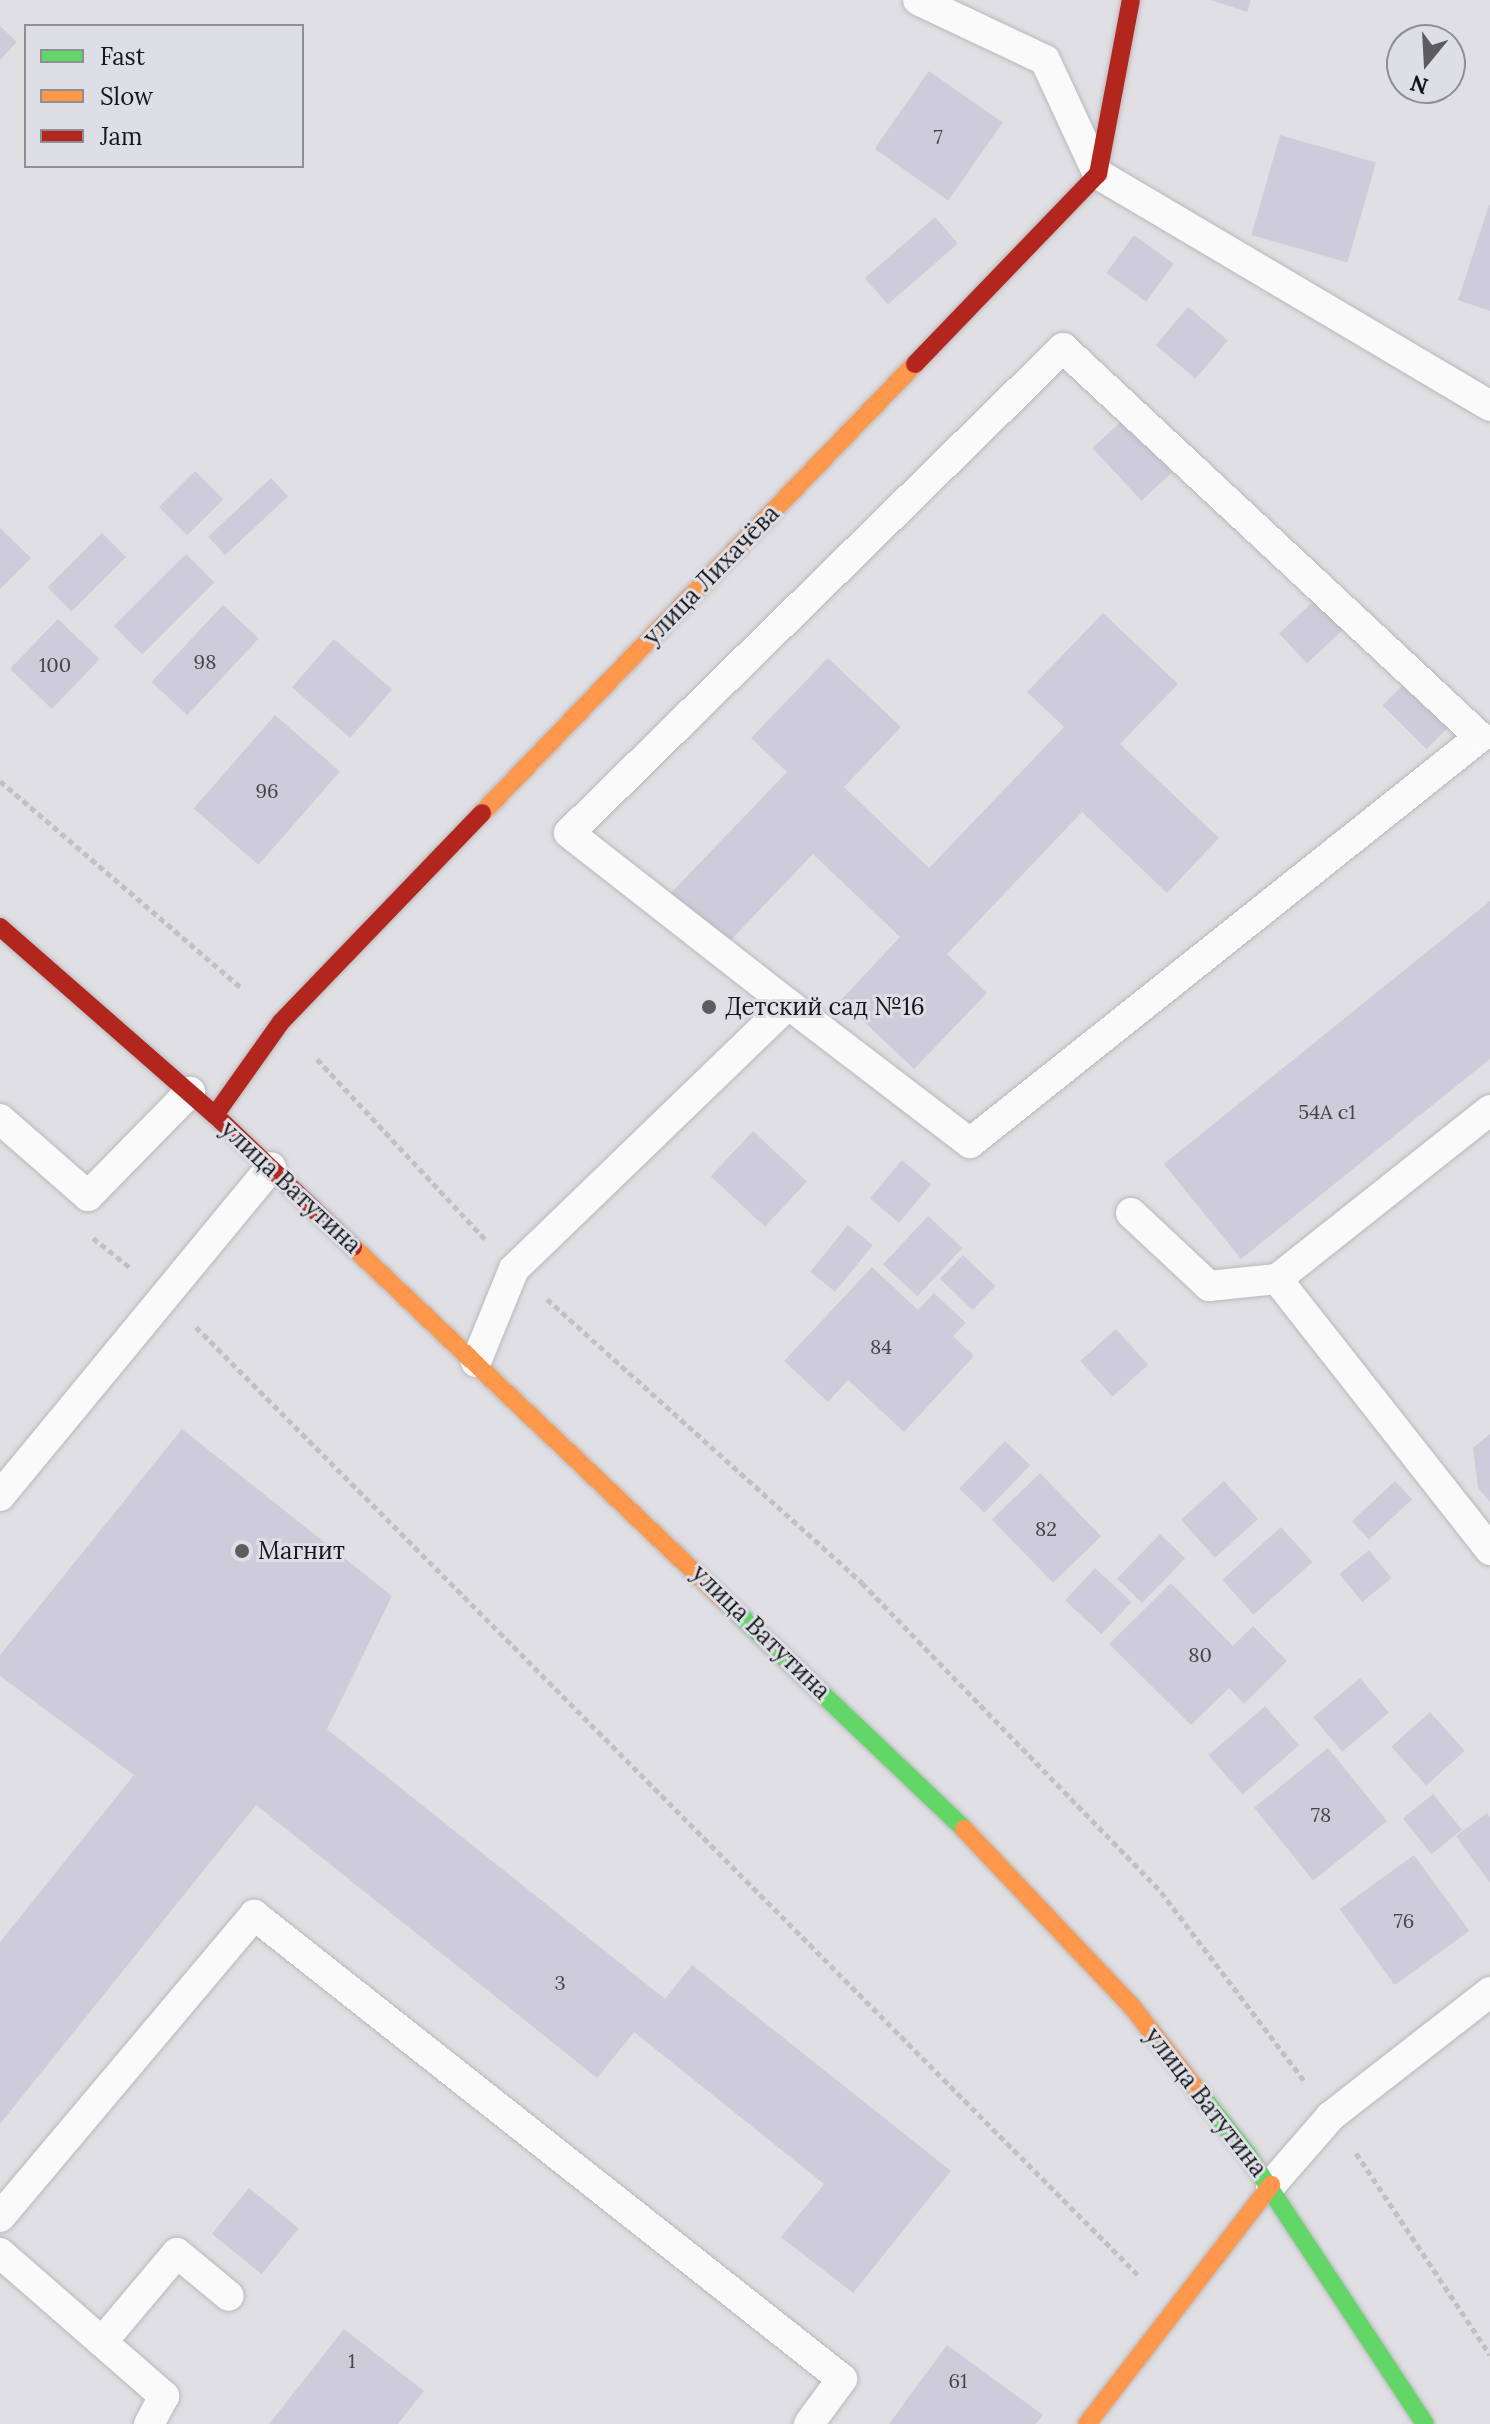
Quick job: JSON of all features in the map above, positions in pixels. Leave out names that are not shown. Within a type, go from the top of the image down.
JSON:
[{"type":"main road","points":[[1098,174],[1131,0]]},
{"type":"main road","name":"улица Лихачёва","points":[[215,1115],[281,1022],[1098,174]]},
{"type":"main road","name":"улица Ватутина","points":[[0,927],[190,1092],[271,1167],[985,1849],[1133,2008],[1271,2185],[1425,2424]]},
{"type":"main road","points":[[1087,2424],[1176,2313],[1271,2185]]},
{"type":"lane","points":[[918,0],[1045,60],[1098,174],[1490,406]]},
{"type":"lane","points":[[1063,348],[1480,737],[970,1143],[788,1004],[569,833],[1063,348]]},
{"type":"lane","points":[[476,1362],[514,1269],[788,1004]]},
{"type":"lane","points":[[0,1119],[88,1196],[190,1092]]},
{"type":"lane","points":[[1131,1213],[1209,1286],[1277,1279],[1490,1110]]},
{"type":"lane","points":[[0,1496],[167,1298],[271,1167]]},
{"type":"lane","points":[[1277,1279],[1490,1550]]},
{"type":"lane","points":[[0,2217],[254,1915],[842,2379],[809,2424]]},
{"type":"lane","points":[[1271,2185],[1331,2116],[1490,1992]]},
{"type":"lane","points":[[0,2253],[164,2396],[149,2424]]},
{"type":"lane","points":[[102,2342],[177,2253],[229,2296]]},
{"type":"path","points":[[0,781],[281,1022],[514,1269],[862,1583],[1161,1892],[1331,2116],[1490,2355]]},
{"type":"path","points":[[88,1196],[90,1235],[167,1298],[1176,2313]]},
{"type":"building","points":[[1211,0],[1251,0],[1247,12]]},
{"type":"building","points":[[0,26],[17,42],[0,60]]},
{"type":"building","points":[[929,71],[1003,123],[948,200],[875,149]]},
{"type":"building","points":[[1280,135],[1376,163],[1347,263],[1251,235]]},
{"type":"building","points":[[1490,205],[1490,311],[1458,300]]},
{"type":"building","points":[[935,217],[958,243],[888,304],[865,278]]},
{"type":"building","points":[[1134,235],[1174,264],[1146,302],[1106,273]]},
{"type":"building","points":[[1188,307],[1228,340],[1196,379],[1156,345]]},
{"type":"building","points":[[1129,414],[1178,467],[1142,501],[1092,448]]},
{"type":"building","points":[[195,471],[223,499],[187,535],[159,507]]},
{"type":"building","points":[[271,478],[288,496],[225,555],[208,537]]},
{"type":"building","points":[[0,528],[31,558],[0,589]]},
{"type":"building","points":[[102,533],[126,557],[72,611],[48,587]]},
{"type":"building","points":[[186,554],[214,582],[142,654],[114,626]]},
{"type":"building","points":[[1317,598],[1345,628],[1307,663],[1279,633]]},
{"type":"building","points":[[223,605],[259,638],[187,715],[151,682]]},
{"type":"building","points":[[1103,613],[1178,684],[1120,744],[1219,838],[1167,893],[1082,812],[947,954],[987,993],[914,1069],[841,1000],[900,937],[813,854],[725,946],[670,894],[787,772],[751,738],[828,658],[901,727],[844,787],[929,868],[1064,727],[1027,692]]},
{"type":"building","points":[[58,619],[100,659],[52,709],[10,669]]},
{"type":"building","points":[[334,639],[392,690],[350,738],[292,687]]},
{"type":"building","points":[[1406,682],[1450,726],[1427,749],[1383,705]]},
{"type":"building","points":[[275,715],[340,771],[259,865],[194,809]]},
{"type":"building","points":[[1490,901],[1490,1059],[1241,1259],[1164,1164]]},
{"type":"building","points":[[753,1131],[807,1181],[765,1227],[711,1176]]},
{"type":"building","points":[[902,1160],[931,1184],[899,1223],[870,1198]]},
{"type":"building","points":[[928,1216],[962,1248],[917,1296],[883,1264]]},
{"type":"building","points":[[848,1225],[873,1245],[835,1292],[810,1272]]},
{"type":"building","points":[[963,1255],[995,1286],[972,1310],[940,1279]]},
{"type":"building","points":[[872,1267],[918,1310],[934,1293],[966,1323],[953,1336],[974,1356],[904,1432],[848,1380],[828,1402],[784,1361]]},
{"type":"building","points":[[1116,1329],[1148,1365],[1112,1397],[1080,1361]]},
{"type":"building","points":[[182,1429],[392,1596],[327,1729],[665,1999],[692,1965],[951,2171],[853,2293],[781,2237],[824,2184],[634,2032],[597,2078],[256,1805],[0,2124],[0,1942],[134,1775],[0,1676],[0,1655]]},
{"type":"building","points":[[1490,1434],[1490,1502],[1478,1488],[1473,1448]]},
{"type":"building","points":[[1005,1441],[1030,1465],[984,1513],[959,1488]]},
{"type":"building","points":[[1040,1473],[1101,1536],[1053,1583],[992,1520]]},
{"type":"building","points":[[1224,1481],[1258,1519],[1215,1558],[1181,1520]]},
{"type":"building","points":[[1395,1481],[1412,1499],[1369,1540],[1352,1521]]},
{"type":"building","points":[[1281,1527],[1312,1562],[1254,1615],[1222,1580]]},
{"type":"building","points":[[1160,1534],[1185,1558],[1142,1603],[1117,1579]]},
{"type":"building","points":[[1369,1550],[1392,1578],[1362,1602],[1339,1574]]},
{"type":"building","points":[[1095,1568],[1132,1602],[1102,1634],[1065,1600]]},
{"type":"building","points":[[1171,1583],[1233,1646],[1253,1626],[1287,1661],[1244,1704],[1229,1688],[1191,1725],[1109,1644]]},
{"type":"building","points":[[1360,1678],[1389,1712],[1342,1752],[1313,1717]]},
{"type":"building","points":[[1265,1706],[1299,1745],[1243,1794],[1208,1755]]},
{"type":"building","points":[[1430,1712],[1465,1751],[1426,1785],[1391,1747]]},
{"type":"building","points":[[1328,1748],[1387,1821],[1313,1881],[1254,1808]]},
{"type":"building","points":[[1433,1794],[1462,1830],[1432,1854],[1403,1819]]},
{"type":"building","points":[[1487,1813],[1490,1817],[1490,1883],[1456,1836]]},
{"type":"building","points":[[1414,1855],[1469,1931],[1395,1985],[1340,1909]]},
{"type":"building","points":[[249,2188],[299,2228],[262,2274],[212,2234]]},
{"type":"building","points":[[344,2329],[424,2391],[398,2424],[269,2424]]},
{"type":"building","points":[[947,2345],[1043,2415],[1036,2424],[889,2424]]},
{"type":"traffic: fast","points":[[727,1603],[964,1829]]},
{"type":"traffic: fast","points":[[1193,2085],[1247,2154],[1425,2424]]},
{"type":"traffic: slow","points":[[482,813],[915,364]]},
{"type":"traffic: slow","points":[[353,1247],[727,1603]]},
{"type":"traffic: slow","points":[[964,1829],[1133,2008],[1193,2085]]},
{"type":"traffic: slow","points":[[1087,2424],[1271,2185]]},
{"type":"traffic: jam","points":[[915,364],[1098,174],[1131,0]]},
{"type":"traffic: jam","points":[[215,1115],[281,1022],[482,813]]},
{"type":"traffic: jam","points":[[0,927],[215,1115],[353,1247]]},
{"type":"place","name":"Детский сад №16","points":[[709,1007]]},
{"type":"place","name":"Магнит","points":[[242,1551]]}]
